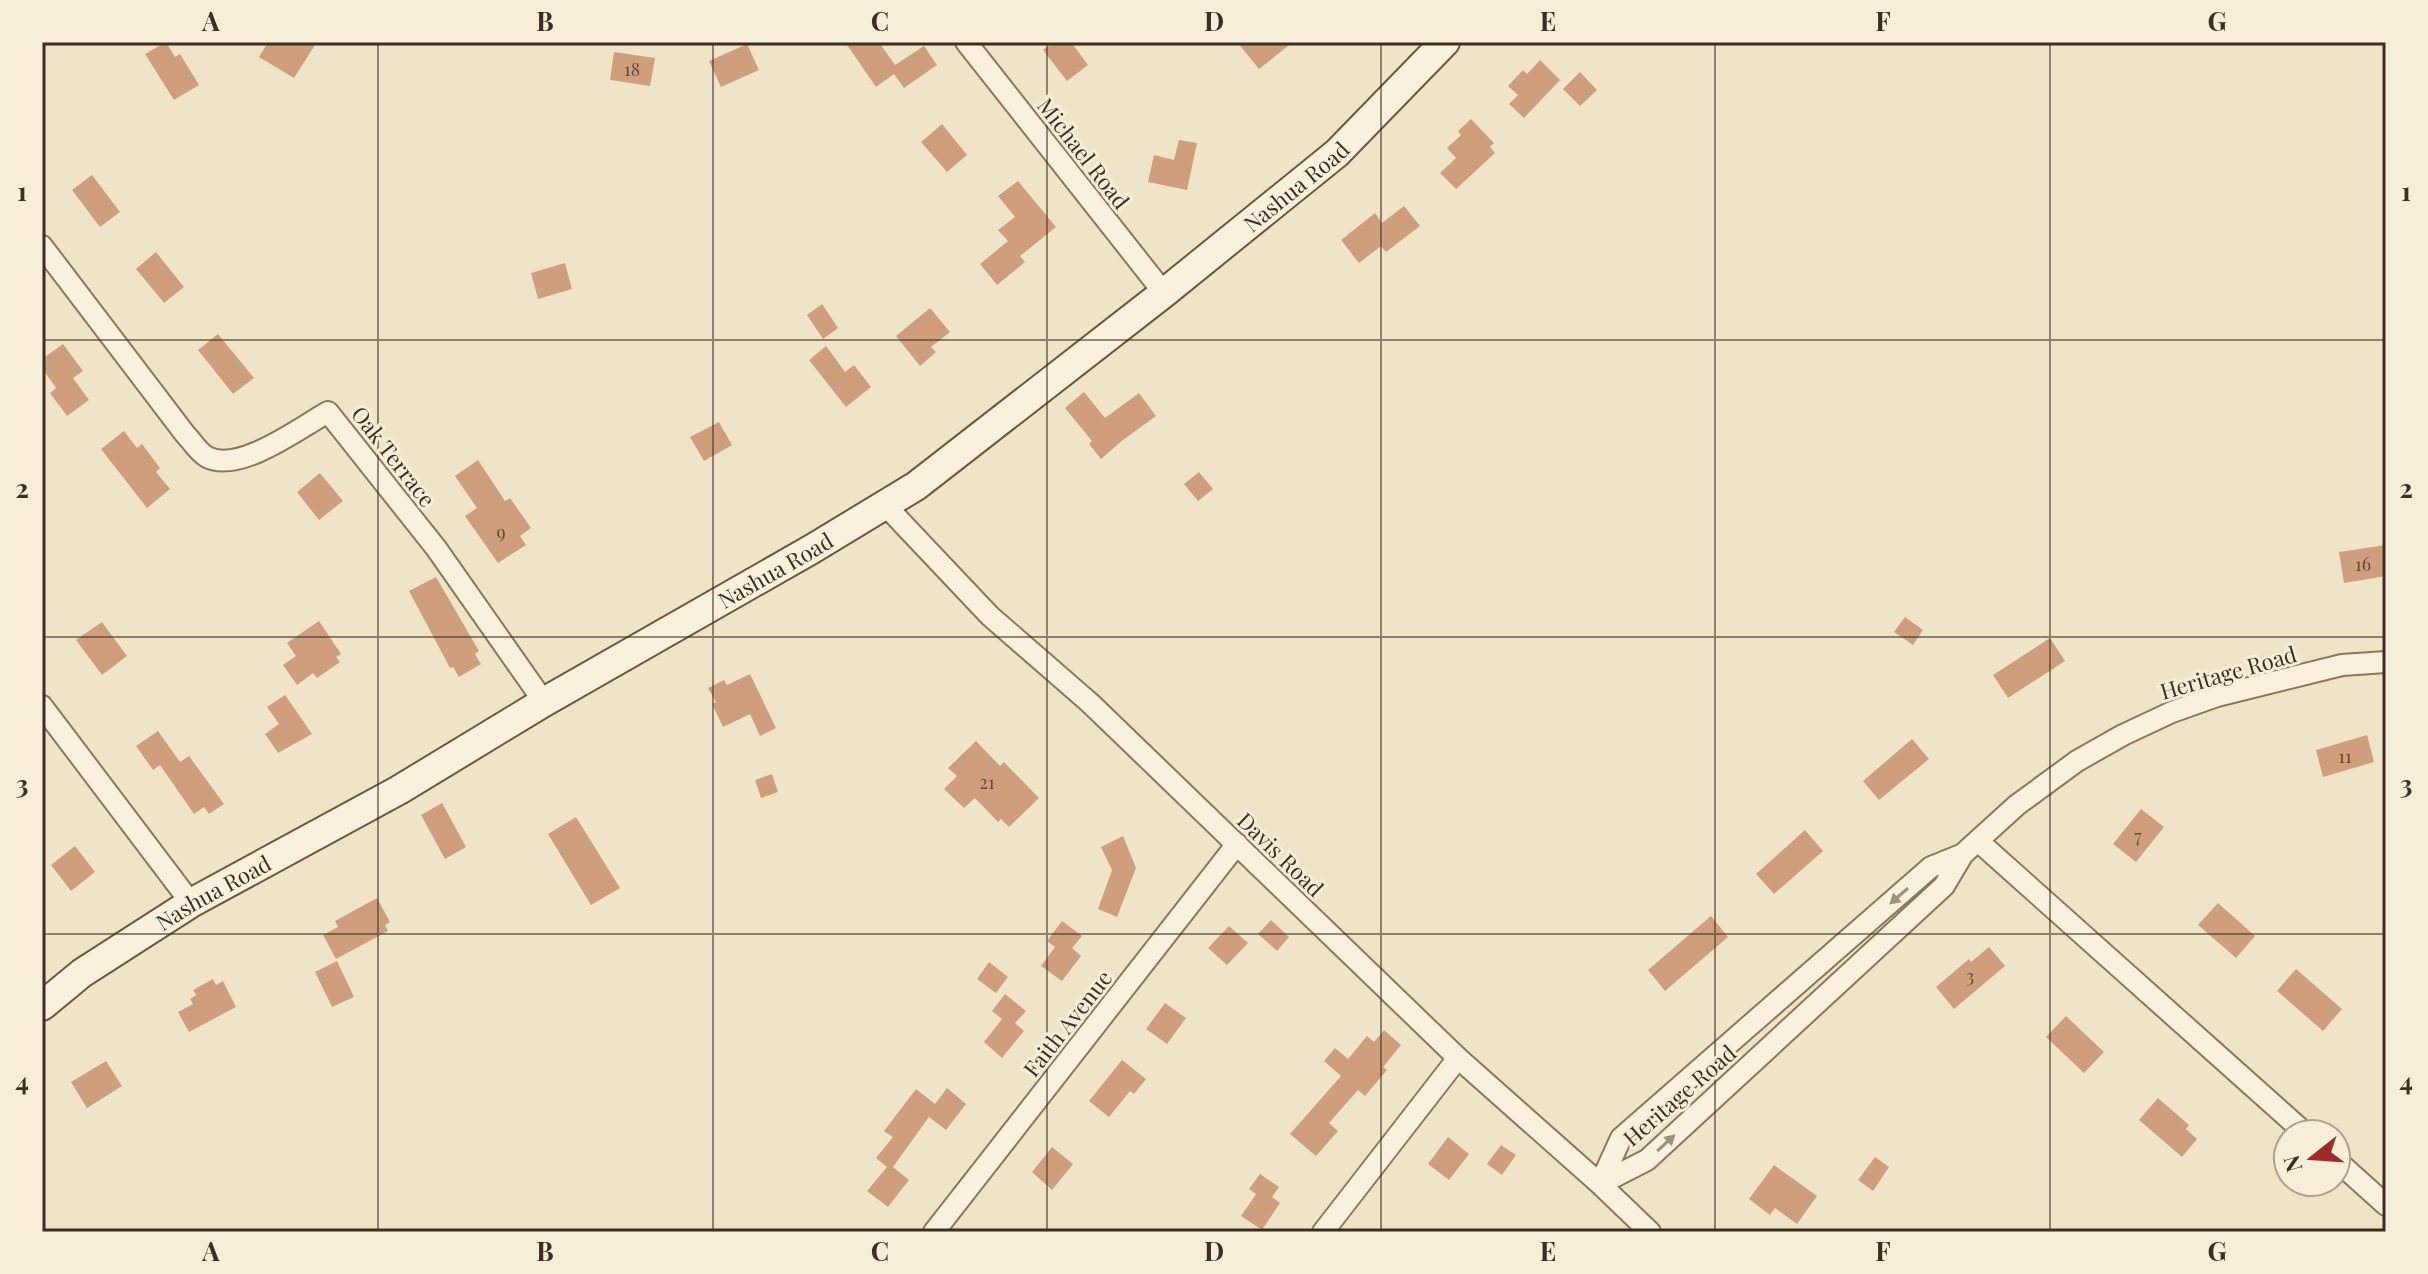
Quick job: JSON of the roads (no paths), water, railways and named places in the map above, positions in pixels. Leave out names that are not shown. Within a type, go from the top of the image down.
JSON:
[{"type":"main road","name":"Nashua Road","points":[[42,1006],[82,973],[191,903],[399,790],[916,486],[1164,293],[1337,153],[1445,42]]},
{"type":"street","name":"Michael Road","points":[[966,42],[1164,293]]},
{"type":"street","name":"Oak Terrace","points":[[42,246],[185,434],[208,457],[230,460],[259,451],[328,412],[444,559],[544,702]]},
{"type":"street","name":"Davis Road","points":[[885,505],[990,616],[1090,703],[1458,1058],[1650,1232]]},
{"type":"street","name":"Heritage Road","points":[[1600,1184],[1647,1160],[1944,886],[1971,847],[2055,776],[2100,747],[2194,704],[2342,665],[2386,662]]},
{"type":"street","points":[[42,706],[191,903]]},
{"type":"street","name":"Faith Avenue","points":[[934,1232],[1237,844]]},
{"type":"street","name":"Heritage Road","points":[[1600,1184],[1621,1138],[1931,867],[1971,847]]},
{"type":"street","points":[[1971,847],[2287,1118]]},
{"type":"street","points":[[1323,1232],[1458,1058]]},
{"type":"street","points":[[2352,1174],[2386,1205]]}]
